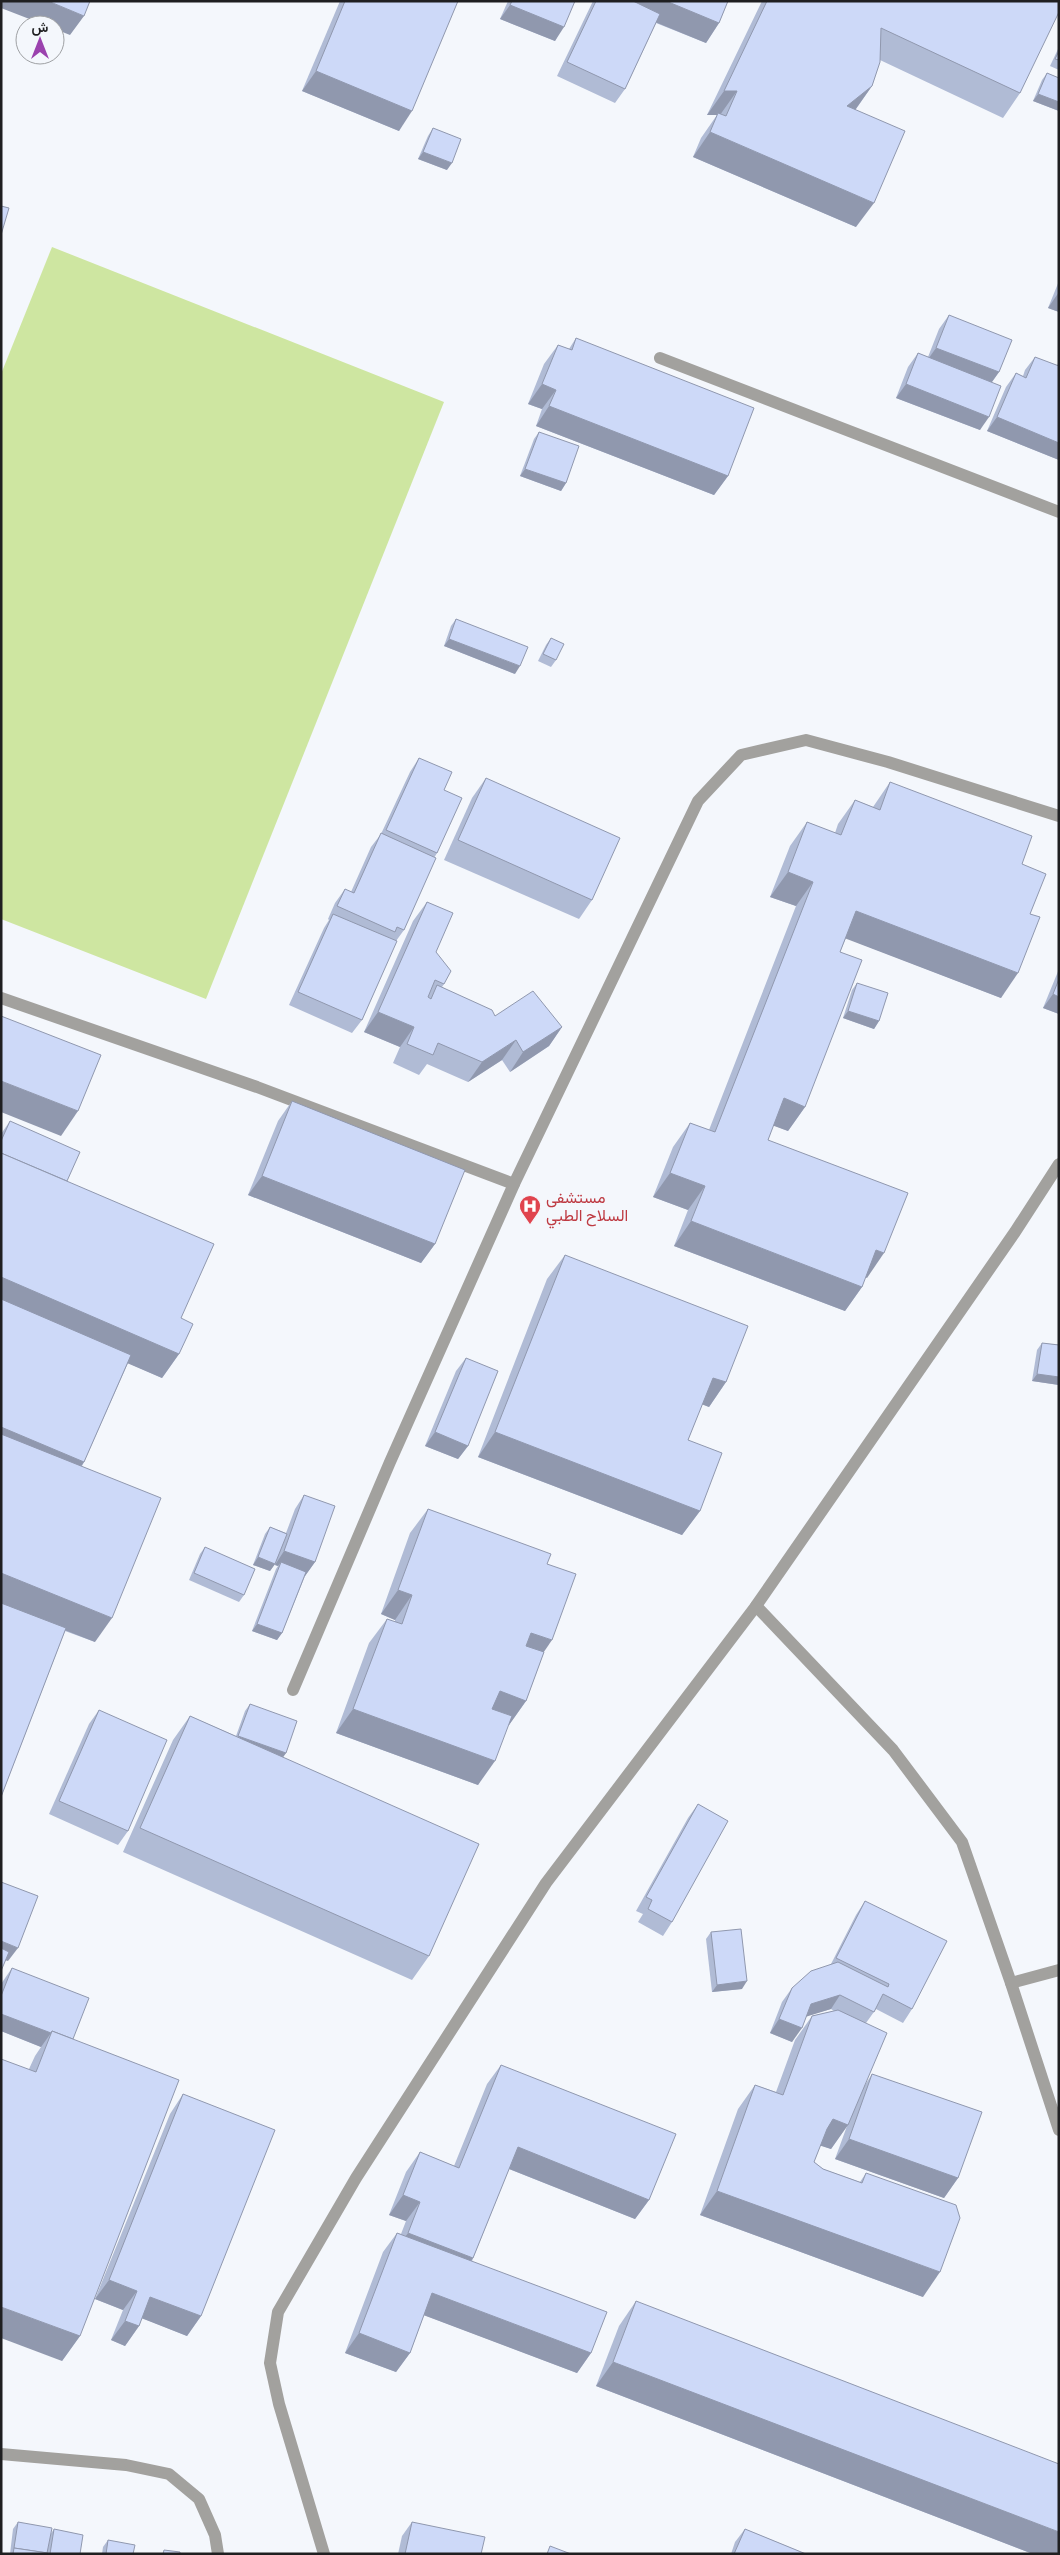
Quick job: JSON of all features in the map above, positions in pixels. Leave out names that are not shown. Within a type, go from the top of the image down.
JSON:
[{"type":"street","points":[[660,358],[1059,512]]},
{"type":"street","points":[[293,1690],[390,1462],[514,1184],[698,800],[741,756],[806,740],[888,762],[1059,816]]},
{"type":"street","points":[[1,998],[257,1087],[514,1184]]},
{"type":"street","points":[[324,2554],[279,2404],[270,2363],[278,2312],[356,2178],[546,1884],[756,1606],[1015,1232],[1059,1164]]},
{"type":"street","points":[[756,1606],[894,1750],[962,1842],[1059,2130]]},
{"type":"street","points":[[1011,1983],[1059,1970]]},
{"type":"street","points":[[1,2454],[126,2465],[169,2474],[199,2499],[215,2535],[218,2554]]},
{"type":"green space","points":[[52,247],[444,402],[206,999],[1,919],[1,374]]},
{"type":"building","points":[[48,1],[90,1],[84,16]]},
{"type":"building","points":[[345,1],[458,1],[412,111],[316,71]]},
{"type":"building","points":[[512,1],[575,1],[564,27],[510,5]]},
{"type":"building","points":[[596,1],[633,1],[660,14],[625,89],[567,62]]},
{"type":"building","points":[[666,1],[728,1],[719,23]]},
{"type":"building","points":[[767,1],[1059,1],[1059,12],[1020,93],[881,28],[880,62],[872,86],[847,106],[905,131],[874,203],[710,132],[718,113],[726,116],[737,91],[724,91]]},
{"type":"building","points":[[1059,51],[1059,60],[1055,59]]},
{"type":"building","points":[[1047,73],[1059,78],[1059,102],[1038,94]]},
{"type":"building","points":[[433,128],[461,139],[452,163],[423,152]]},
{"type":"building","points":[[1,206],[9,208],[1,235]]},
{"type":"building","points":[[949,315],[1012,340],[999,372],[936,348]]},
{"type":"building","points":[[576,338],[754,408],[728,476],[549,406],[556,390],[542,384],[558,345],[572,350]]},
{"type":"building","points":[[918,353],[1001,386],[989,417],[906,384]]},
{"type":"building","points":[[1035,357],[1059,366],[1059,443],[997,417],[1016,373],[1026,378]]},
{"type":"building","points":[[539,432],[579,446],[566,483],[525,469]]},
{"type":"building","points":[[456,619],[528,647],[520,666],[449,639]]},
{"type":"building","points":[[551,638],[564,644],[556,660],[543,654]]},
{"type":"building","points":[[419,758],[452,772],[444,790],[462,798],[437,853],[386,830]]},
{"type":"building","points":[[486,778],[620,838],[592,900],[458,840]]},
{"type":"building","points":[[890,782],[1032,836],[1022,864],[1046,874],[1030,914],[1040,917],[1018,973],[856,911],[840,952],[862,960],[805,1107],[784,1098],[768,1140],[908,1193],[884,1253],[876,1250],[862,1287],[691,1221],[705,1186],[670,1173],[690,1123],[715,1132],[813,882],[788,872],[807,822],[841,835],[855,800],[880,810]]},
{"type":"building","points":[[381,833],[436,858],[404,930],[397,927],[395,932],[337,906],[345,889],[354,893]]},
{"type":"building","points":[[427,902],[453,913],[436,952],[451,971],[444,984],[435,980],[428,997],[431,999],[437,985],[492,1010],[495,1016],[533,991],[562,1027],[523,1052],[516,1040],[482,1062],[438,1043],[433,1055],[407,1044],[414,1027],[378,1012]]},
{"type":"building","points":[[333,914],[397,941],[362,1020],[298,992]]},
{"type":"building","points":[[1059,979],[1059,997],[1053,994]]},
{"type":"building","points":[[857,983],[888,993],[879,1021],[848,1011]]},
{"type":"building","points":[[1,1016],[101,1055],[78,1111],[1,1081]]},
{"type":"building","points":[[292,1101],[465,1170],[435,1244],[262,1176]]},
{"type":"building","points":[[10,1121],[80,1152],[67,1181],[1,1153],[1,1141]]},
{"type":"building","points":[[1,1153],[214,1244],[181,1318],[193,1324],[179,1354],[1,1277]]},
{"type":"building","points":[[565,1255],[748,1326],[726,1382],[713,1378],[688,1440],[722,1453],[700,1511],[495,1432]]},
{"type":"building","points":[[1,1299],[131,1355],[84,1462],[1,1427]]},
{"type":"building","points":[[1042,1343],[1059,1345],[1059,1377],[1037,1374]]},
{"type":"building","points":[[466,1358],[498,1371],[468,1446],[435,1432]]},
{"type":"building","points":[[1,1434],[161,1498],[112,1618],[1,1573]]},
{"type":"building","points":[[304,1495],[335,1506],[315,1562],[284,1551]]},
{"type":"building","points":[[428,1509],[551,1554],[547,1564],[576,1574],[552,1640],[531,1633],[526,1646],[544,1652],[526,1701],[500,1691],[492,1709],[512,1716],[495,1761],[353,1709],[387,1619],[402,1624],[412,1595],[398,1590]]},
{"type":"building","points":[[270,1527],[287,1534],[275,1564],[258,1557]]},
{"type":"building","points":[[205,1547],[255,1569],[244,1595],[194,1573]]},
{"type":"building","points":[[281,1562],[306,1572],[282,1633],[257,1624]]},
{"type":"building","points":[[1,1603],[66,1628],[1,1797]]},
{"type":"building","points":[[250,1704],[297,1721],[286,1753],[238,1736]]},
{"type":"building","points":[[99,1710],[167,1740],[128,1831],[59,1801]]},
{"type":"building","points":[[190,1716],[479,1844],[429,1956],[140,1828]]},
{"type":"building","points":[[698,1804],[728,1821],[672,1922],[648,1909],[652,1900],[646,1897]]},
{"type":"building","points":[[1,1882],[38,1896],[18,1948],[1,1941]]},
{"type":"building","points":[[865,1901],[947,1941],[912,2009],[883,1994],[874,2012],[840,1995],[811,2004],[802,2028],[779,2019],[792,1988],[811,1971],[838,1962],[888,1987],[889,1984],[836,1958]]},
{"type":"building","points":[[741,1929],[747,1981],[717,1985],[711,1932]]},
{"type":"building","points":[[1,1948],[9,1952],[1,1971]]},
{"type":"building","points":[[12,1968],[89,1998],[73,2039],[52,2031],[51,2033],[1,2014],[1,1996]]},
{"type":"building","points":[[838,2010],[887,2033],[848,2125],[833,2119],[814,2162],[823,2169],[862,2183],[866,2173],[956,2205],[960,2218],[940,2272],[717,2191],[755,2085],[783,2095],[812,2016]]},
{"type":"building","points":[[52,2031],[179,2080],[80,2336],[1,2307],[1,2059],[36,2072]]},
{"type":"building","points":[[501,2065],[676,2134],[649,2200],[518,2147],[473,2258],[408,2233],[420,2202],[403,2195],[420,2152],[459,2168]]},
{"type":"building","points":[[872,2074],[982,2112],[958,2178],[849,2139]]},
{"type":"building","points":[[183,2094],[275,2130],[201,2316],[150,2297],[139,2326],[125,2321],[137,2291],[109,2280]]},
{"type":"building","points":[[397,2233],[607,2312],[591,2353],[432,2293],[410,2353],[359,2333]]},
{"type":"building","points":[[636,2301],[1059,2464],[1059,2532],[613,2362]]},
{"type":"building","points":[[18,2522],[52,2528],[47,2553],[14,2548]]},
{"type":"building","points":[[412,2522],[485,2537],[481,2554],[405,2554]]},
{"type":"building","points":[[54,2529],[83,2535],[80,2554],[50,2554]]},
{"type":"building","points":[[745,2529],[806,2554],[734,2554]]},
{"type":"building","points":[[108,2540],[135,2545],[133,2554],[106,2554]]},
{"type":"building","points":[[550,2546],[571,2554],[547,2554]]},
{"type":"building","points":[[14,2548],[48,2553],[13,2554]]},
{"type":"building","points":[[164,2550],[180,2552],[180,2554],[163,2554]]},
{"type":"place","name":"مستشفى السلاح الطبي","points":[[530,1225]]}]
